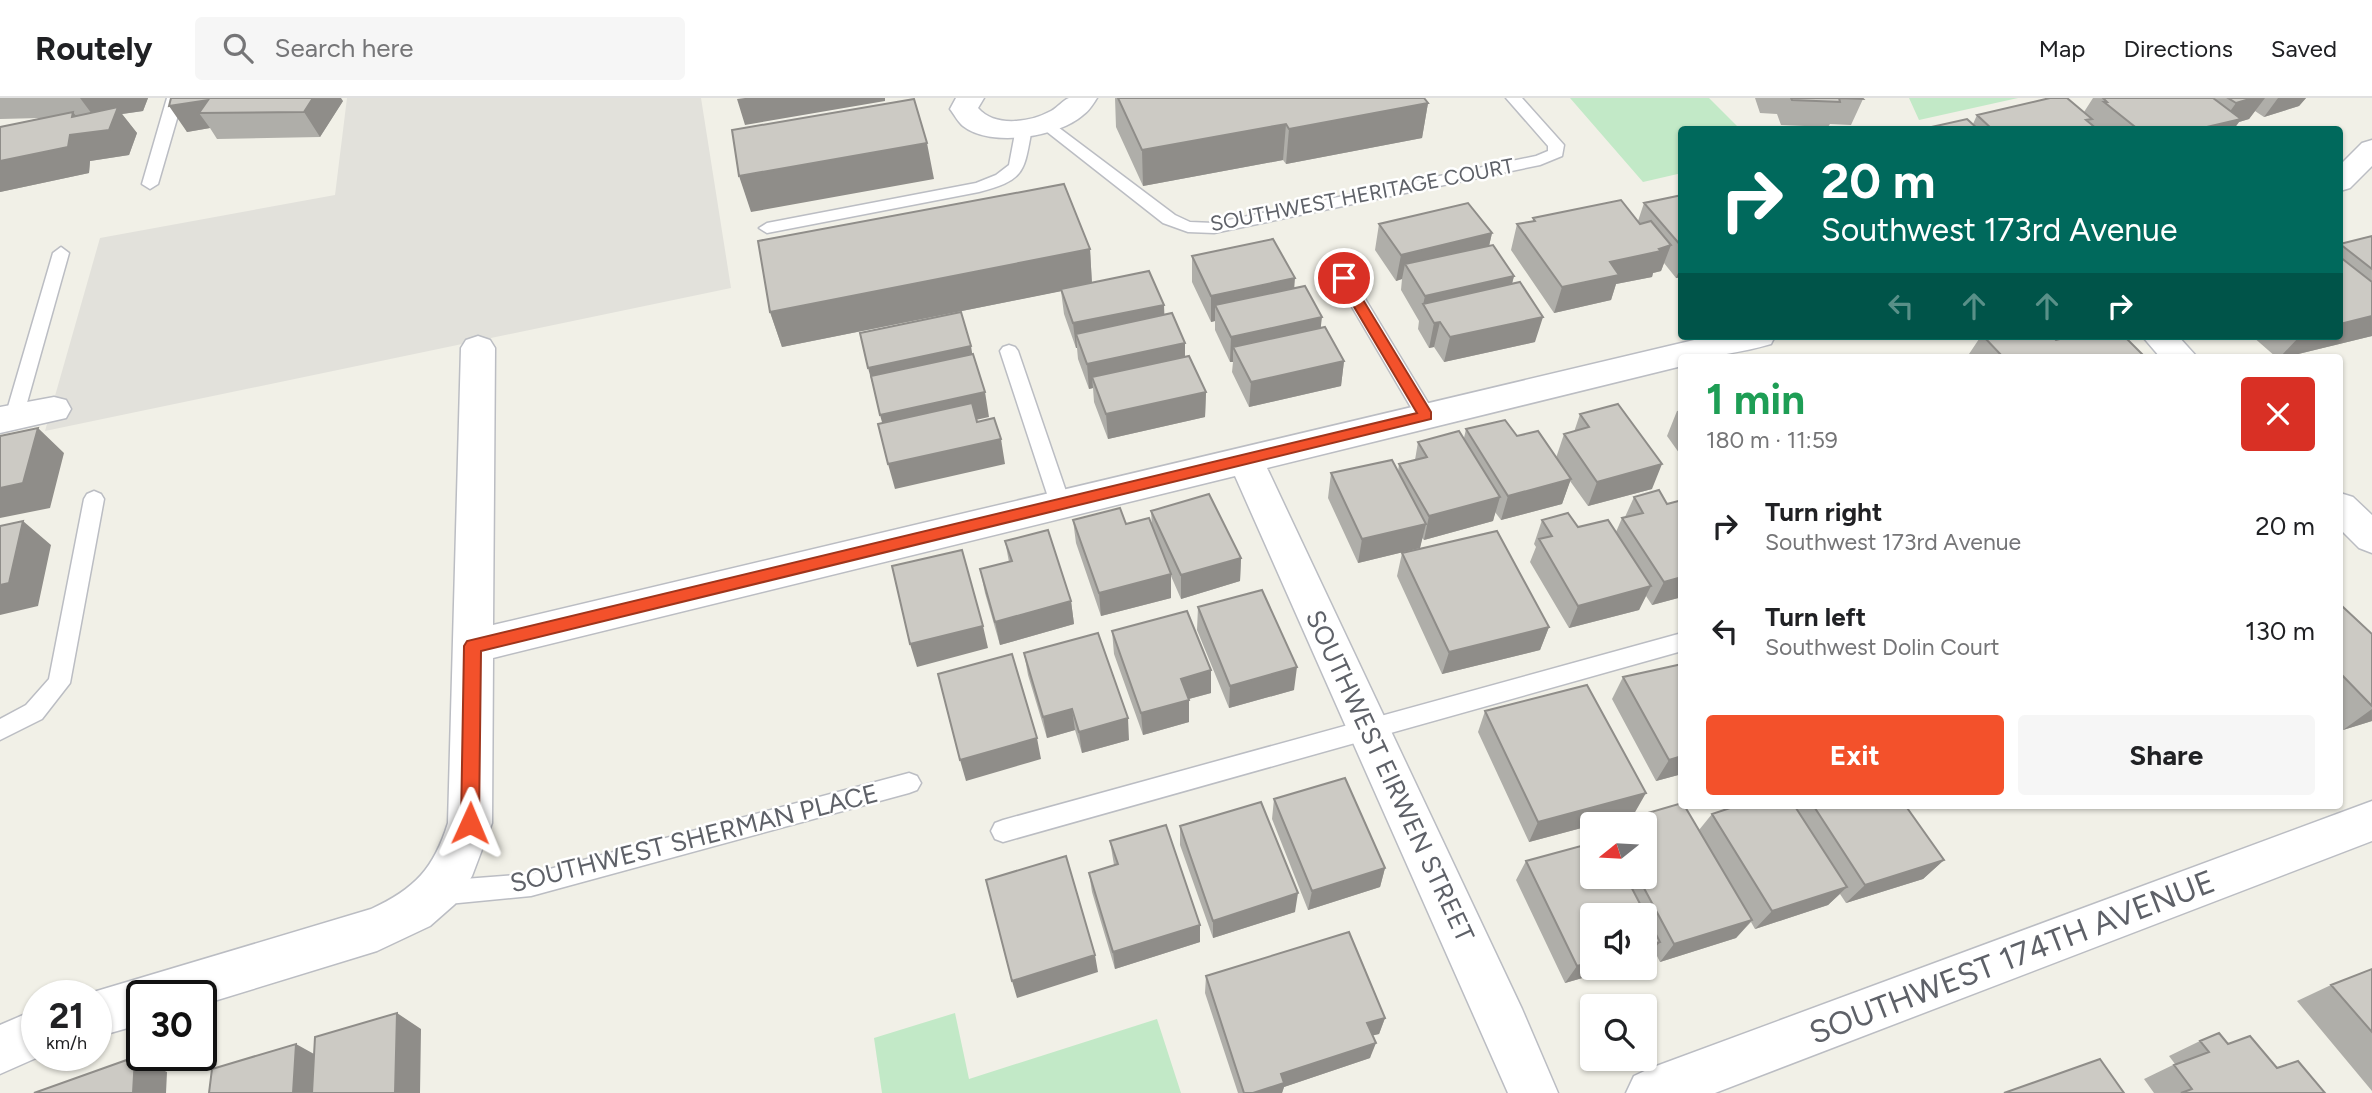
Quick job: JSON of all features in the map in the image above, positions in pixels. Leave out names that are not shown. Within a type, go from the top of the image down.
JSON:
[{"type":"street","points":[[970,98],[964,109],[968,118],[981,125],[1001,129],[1035,126],[1077,108],[1083,98]]},
{"type":"street","points":[[2343,179],[2372,149]]},
{"type":"street","points":[[1684,354],[1742,340]]},
{"type":"street","points":[[2162,340],[2177,354]]},
{"type":"street","points":[[208,980],[377,929],[411,914],[438,893],[460,858],[470,823],[478,348]]},
{"type":"street","points":[[473,646],[1678,355]]},
{"type":"street","points":[[7,418],[54,409]]},
{"type":"street","name":"SOUTHWEST EIRWEN STREET","points":[[1245,459],[1505,1026],[1533,1093]]},
{"type":"street","points":[[2343,510],[2372,538]]},
{"type":"street","name":"SOUTHWEST 174TH AVENUE","points":[[1651,1093],[2372,821]]},
{"type":"street","points":[[0,1050],[21,1040]]},
{"type":"lane","points":[[150,184],[175,98]]},
{"type":"lane","name":"SOUTHWEST HERITAGE COURT","points":[[1035,126],[1169,219],[1188,227],[1214,228],[1540,160],[1556,153],[1556,145],[1514,98]]},
{"type":"lane","points":[[767,228],[979,187],[1002,179],[1017,167],[1035,126]]},
{"type":"lane","points":[[7,418],[61,253]]},
{"type":"lane","points":[[1344,278],[1426,416]]},
{"type":"lane","points":[[1009,351],[1060,503]]},
{"type":"lane","points":[[0,730],[34,712],[59,682],[94,499]]},
{"type":"lane","points":[[1003,831],[1678,643]]},
{"type":"lane","name":"SOUTHWEST SHERMAN PLACE","points":[[438,893],[531,886],[908,783]]},
{"type":"shaded area","points":[[347,98],[701,98],[731,288],[45,431],[100,238],[335,195]]},
{"type":"green space","points":[[1570,98],[1709,98],[1737,126],[1678,126],[1678,174],[1643,182]]},
{"type":"green space","points":[[1909,98],[2018,98],[1919,120]]},
{"type":"green space","points":[[955,1013],[969,1079],[1157,1019],[1181,1093],[882,1093],[874,1038]]},
{"type":"building","points":[[171,98],[313,98],[304,112],[199,113],[208,100],[169,106]]},
{"type":"building","points":[[1118,98],[1424,98],[1428,103],[1289,129],[1286,124],[1142,150]]},
{"type":"building","points":[[1791,98],[1839,98],[1840,102],[1792,100]]},
{"type":"building","points":[[2050,98],[2067,98],[2092,119],[2086,120],[2093,126],[1989,126],[1977,115]]},
{"type":"building","points":[[2103,98],[2213,98],[2241,119],[2211,126],[2134,126],[2104,102],[2107,102]]},
{"type":"building","points":[[2228,98],[2253,98],[2236,103]]},
{"type":"building","points":[[914,99],[927,143],[739,176],[732,130]]},
{"type":"building","points":[[118,107],[109,130],[70,135],[68,147],[0,161],[0,127],[73,112],[72,117]]},
{"type":"building","points":[[1967,119],[1975,126],[1936,126]]},
{"type":"building","points":[[1064,184],[1090,249],[770,312],[758,241]]},
{"type":"building","points":[[1678,196],[1678,242],[1644,203]]},
{"type":"building","points":[[1621,200],[1640,224],[1651,221],[1671,245],[1659,249],[1661,251],[1610,262],[1619,275],[1562,287],[1517,224],[1535,221],[1533,218]]},
{"type":"building","points":[[1468,203],[1492,233],[1401,255],[1379,224]]},
{"type":"building","points":[[2372,236],[2372,269],[2343,246],[2343,243]]},
{"type":"building","points":[[1273,239],[1295,278],[1211,296],[1192,256]]},
{"type":"building","points":[[1493,245],[1514,276],[1425,296],[1405,264]]},
{"type":"building","points":[[2343,259],[2372,282],[2372,316],[2343,323]]},
{"type":"building","points":[[1149,271],[1164,305],[1073,323],[1061,289]]},
{"type":"building","points":[[1520,282],[1543,317],[1450,337],[1440,322],[1434,323],[1423,304]]},
{"type":"building","points":[[1305,286],[1322,317],[1231,337],[1215,305]]},
{"type":"building","points":[[961,312],[971,346],[868,368],[860,333]]},
{"type":"building","points":[[1172,313],[1185,343],[1087,364],[1076,334]]},
{"type":"building","points":[[1325,327],[1344,361],[1251,382],[1233,347]]},
{"type":"building","points":[[1987,340],[2128,340],[2142,354],[2000,354]]},
{"type":"building","points":[[973,354],[985,392],[880,415],[871,376]]},
{"type":"building","points":[[1189,356],[1206,392],[1106,414],[1092,377]]},
{"type":"building","points":[[972,403],[977,422],[994,418],[1001,439],[888,464],[878,424]]},
{"type":"building","points":[[1618,404],[1662,464],[1597,482],[1564,434],[1589,427],[1580,414]]},
{"type":"building","points":[[1505,420],[1517,436],[1538,431],[1571,479],[1508,496],[1466,429]]},
{"type":"building","points":[[38,428],[23,483],[0,488],[0,436]]},
{"type":"building","points":[[1459,431],[1500,497],[1429,516],[1399,464],[1427,457],[1418,442]]},
{"type":"building","points":[[1392,460],[1426,524],[1362,539],[1331,473]]},
{"type":"building","points":[[1659,490],[1667,504],[1678,501],[1678,578],[1664,582],[1622,518],[1643,513],[1634,497]]},
{"type":"building","points":[[1209,494],[1241,558],[1181,575],[1151,511]]},
{"type":"building","points":[[1120,508],[1126,524],[1149,518],[1171,574],[1099,593],[1073,520]]},
{"type":"building","points":[[1568,513],[1578,527],[1608,520],[1651,586],[1578,606],[1539,539],[1552,536],[1542,520]]},
{"type":"building","points":[[23,521],[9,583],[0,585],[0,526]]},
{"type":"building","points":[[1048,530],[1071,601],[995,622],[980,569],[1012,561],[1005,541]]},
{"type":"building","points":[[1497,531],[1549,627],[1449,652],[1402,553]]},
{"type":"building","points":[[962,550],[983,626],[910,644],[892,566]]},
{"type":"building","points":[[1262,590],[1297,667],[1230,686],[1198,607]]},
{"type":"building","points":[[2343,607],[2372,634],[2372,706],[2343,676]]},
{"type":"building","points":[[1187,611],[1211,670],[1181,679],[1189,700],[1141,713],[1112,631]]},
{"type":"building","points":[[1098,633],[1128,718],[1079,732],[1072,709],[1043,717],[1024,653]]},
{"type":"building","points":[[1012,654],[1037,738],[960,760],[938,674]]},
{"type":"building","points":[[1678,665],[1678,757],[1669,760],[1623,677]]},
{"type":"building","points":[[1587,685],[1646,793],[1538,822],[1485,711]]},
{"type":"building","points":[[1345,778],[1385,868],[1312,891],[1274,799]]},
{"type":"building","points":[[1261,802],[1298,893],[1213,921],[1180,826]]},
{"type":"building","points":[[1678,804],[1678,809],[1686,809],[1752,920],[1674,944],[1657,912],[1657,903],[1652,903],[1644,889],[1657,889],[1657,812],[1651,812]]},
{"type":"building","points":[[1727,809],[1797,809],[1847,887],[1772,911],[1712,814]]},
{"type":"building","points":[[1816,809],[1908,809],[1944,860],[1865,885]]},
{"type":"building","points":[[1166,825],[1200,925],[1113,952],[1089,873],[1118,864],[1110,841]]},
{"type":"building","points":[[1580,846],[1580,889],[1632,889],[1640,903],[1580,903],[1580,965],[1577,966],[1526,861]]},
{"type":"building","points":[[1066,856],[1095,955],[1012,981],[986,880]]},
{"type":"building","points":[[1349,932],[1385,1018],[1367,1023],[1376,1043],[1281,1074],[1284,1083],[1253,1093],[1244,1093],[1206,976]]},
{"type":"building","points":[[2372,969],[2372,1032],[2331,985]]},
{"type":"building","points":[[397,1013],[395,1093],[312,1093],[315,1037]]},
{"type":"building","points":[[2219,1033],[2228,1044],[2250,1036],[2277,1068],[2298,1061],[2325,1093],[2181,1093],[2192,1089],[2174,1065],[2209,1052],[2200,1041]]},
{"type":"building","points":[[296,1044],[293,1093],[209,1093],[212,1071],[217,1071],[217,1068]]},
{"type":"building","points":[[2100,1059],[2124,1093],[2004,1093]]},
{"type":"building","points":[[126,1060],[126,1071],[134,1071],[133,1093],[34,1093],[96,1071],[112,1071],[112,1065]]},
{"type":"route","points":[[470,823],[473,646],[1426,416],[1344,278]]}]
